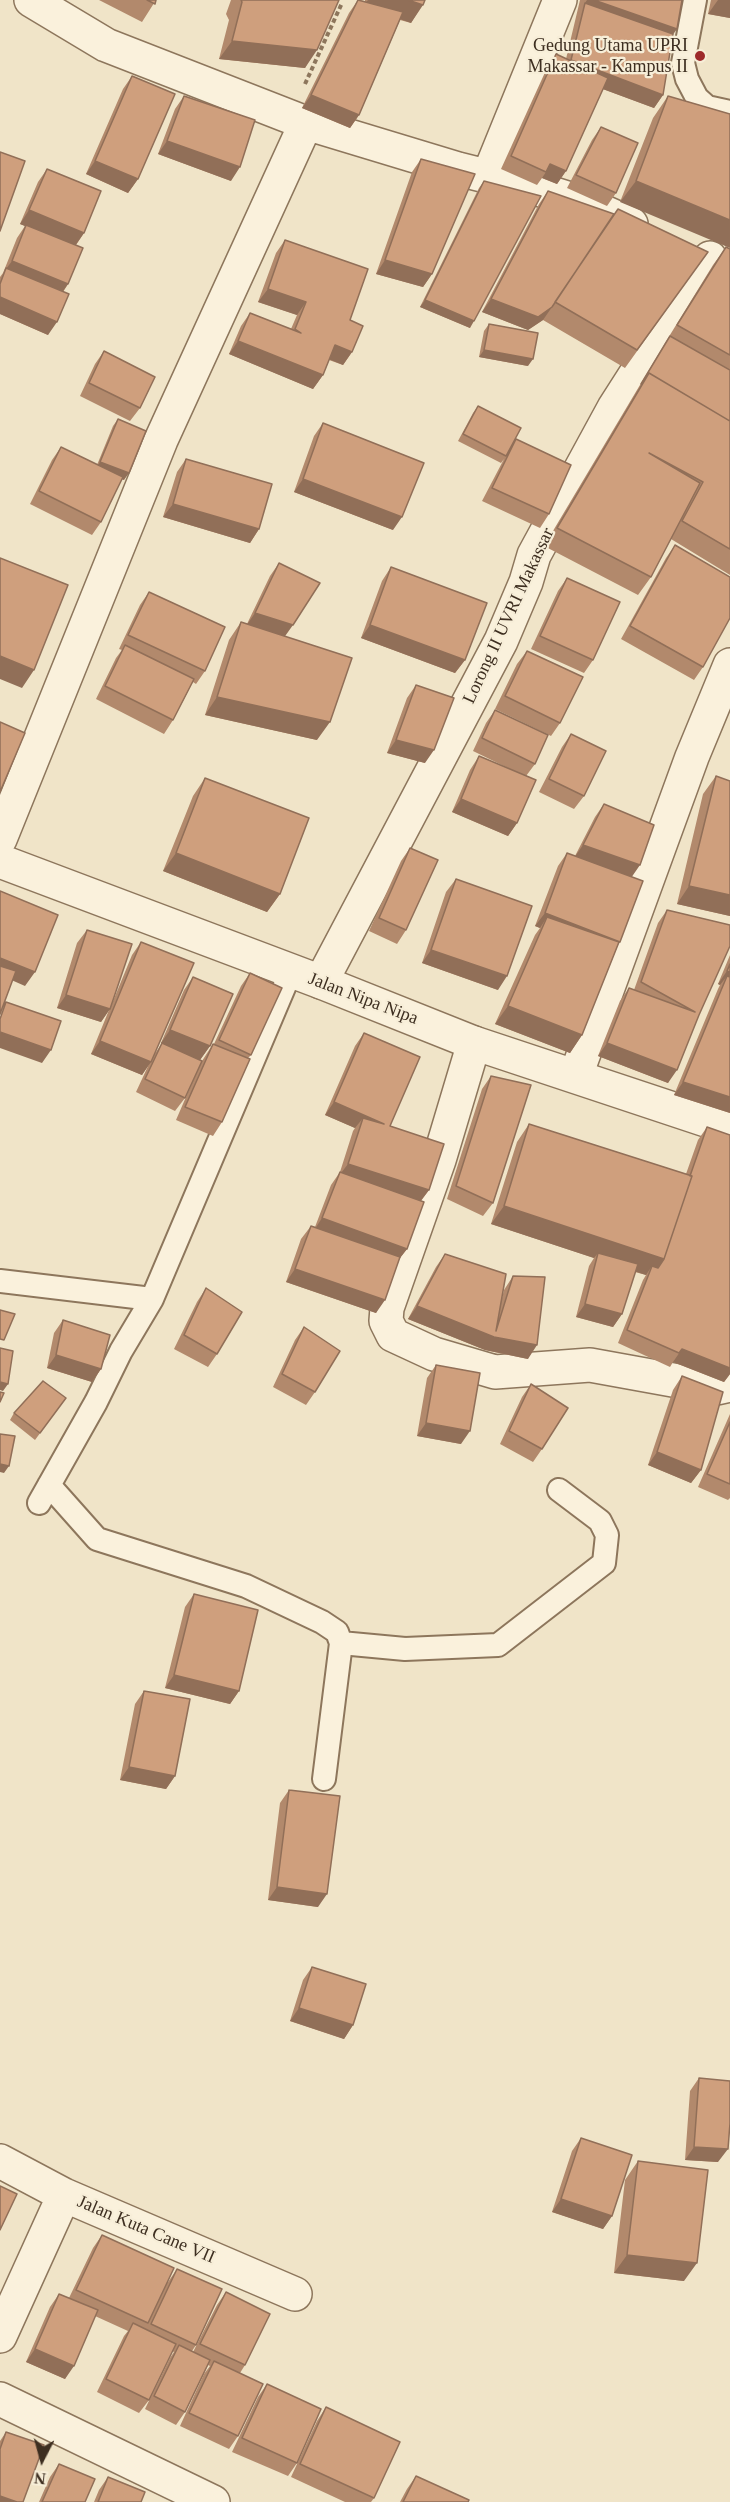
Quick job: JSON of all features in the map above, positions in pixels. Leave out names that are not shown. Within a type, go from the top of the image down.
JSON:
[{"type":"street","points":[[31,0],[106,45],[298,120],[586,204],[697,252]]},
{"type":"street","points":[[488,177],[560,0]]},
{"type":"street","points":[[0,839],[162,440],[298,120]]},
{"type":"street","name":"Lorong II UVRI Makassar","points":[[306,976],[501,641],[526,582],[534,555],[697,252]]},
{"type":"street","points":[[576,1075],[692,757],[730,665]]},
{"type":"street","name":"Jalan Nipa Nipa","points":[[0,861],[306,976],[474,1043],[730,1128]]},
{"type":"street","points":[[474,1043],[439,1160],[387,1308],[386,1321],[393,1335],[434,1354],[495,1372],[590,1365],[717,1388],[726,1386],[730,1382]]},
{"type":"street","name":"Jalan Kuta Cane VII","points":[[0,2161],[64,2195],[295,2294]]},
{"type":"street","points":[[0,2336],[64,2195]]},
{"type":"street","points":[[0,2399],[213,2502]]},
{"type":"lane","points":[[695,0],[683,63],[687,79],[697,98],[707,106],[730,112]]},
{"type":"lane","points":[[306,976],[152,1299],[121,1351],[96,1402],[44,1494],[97,1539],[246,1587],[322,1622],[337,1632],[341,1643],[324,1779]]},
{"type":"lane","points":[[0,1281],[152,1299]]},
{"type":"lane","points":[[341,1643],[405,1649],[498,1645],[604,1563],[607,1535],[600,1521],[559,1490]]},
{"type":"path","points":[[298,120],[342,3]]},
{"type":"building","points":[[241,0],[339,0],[317,50],[232,41]]},
{"type":"building","points":[[358,0],[403,12],[359,115],[311,95]]},
{"type":"building","points":[[408,0],[425,0],[423,5]]},
{"type":"building","points":[[594,0],[682,0],[677,29]]},
{"type":"building","points":[[585,3],[673,34],[663,95],[571,60]]},
{"type":"building","points":[[556,54],[608,78],[566,171],[550,164],[546,172],[511,156]]},
{"type":"building","points":[[132,76],[175,94],[138,179],[95,161]]},
{"type":"building","points":[[184,96],[255,120],[240,167],[167,141]]},
{"type":"building","points":[[668,96],[730,114],[730,220],[636,181]]},
{"type":"building","points":[[601,127],[638,143],[616,193],[576,175]]},
{"type":"building","points":[[0,152],[25,161],[0,231]]},
{"type":"building","points":[[421,159],[475,174],[432,274],[385,260]]},
{"type":"building","points":[[47,169],[101,191],[84,233],[29,210]]},
{"type":"building","points":[[484,181],[541,196],[474,321],[425,300]]},
{"type":"building","points":[[548,191],[614,214],[552,307],[538,317],[491,299]]},
{"type":"building","points":[[618,209],[708,252],[637,350],[555,302]]},
{"type":"building","points":[[26,225],[83,248],[68,284],[12,261]]},
{"type":"building","points":[[285,240],[368,269],[350,320],[363,326],[352,352],[335,345],[323,375],[238,341],[250,313],[301,333],[295,329],[306,302],[268,289]]},
{"type":"building","points":[[726,247],[730,249],[730,355],[677,325]]},
{"type":"building","points":[[6,268],[69,294],[57,322],[0,297],[0,284]]},
{"type":"building","points":[[489,324],[538,333],[533,359],[484,350]]},
{"type":"building","points":[[670,336],[730,370],[730,421],[649,373],[641,384]]},
{"type":"building","points":[[104,351],[155,377],[140,408],[89,383]]},
{"type":"building","points":[[649,373],[730,421],[730,549],[682,521],[703,482],[649,453],[700,483],[651,577],[557,528]]},
{"type":"building","points":[[478,406],[521,428],[506,456],[463,434]]},
{"type":"building","points":[[118,419],[146,431],[129,473],[100,462]]},
{"type":"building","points":[[323,423],[424,463],[402,517],[303,479]]},
{"type":"building","points":[[516,439],[571,465],[549,514],[492,488]]},
{"type":"building","points":[[61,447],[123,477],[101,522],[39,491]]},
{"type":"building","points":[[186,459],[272,484],[259,529],[173,504]]},
{"type":"building","points":[[675,545],[730,577],[730,618],[703,667],[630,626]]},
{"type":"building","points":[[0,558],[68,585],[34,670],[0,656]]},
{"type":"building","points":[[279,563],[320,583],[293,625],[255,613]]},
{"type":"building","points":[[391,567],[487,603],[465,660],[370,625]]},
{"type":"building","points":[[567,578],[620,602],[593,660],[540,636]]},
{"type":"building","points":[[149,592],[225,627],[205,671],[128,635]]},
{"type":"building","points":[[241,622],[352,658],[330,722],[217,697]]},
{"type":"building","points":[[125,645],[194,679],[173,720],[105,686]]},
{"type":"building","points":[[527,651],[583,677],[560,723],[505,696]]},
{"type":"building","points":[[416,685],[454,698],[434,750],[396,740]]},
{"type":"building","points":[[495,710],[548,735],[535,764],[482,738]]},
{"type":"building","points":[[0,722],[25,733],[0,792]]},
{"type":"building","points":[[571,734],[606,751],[584,796],[549,779]]},
{"type":"building","points":[[479,756],[536,780],[517,823],[461,799]]},
{"type":"building","points":[[716,776],[730,781],[730,895],[689,886]]},
{"type":"building","points":[[205,778],[309,818],[280,894],[176,853]]},
{"type":"building","points":[[604,804],[654,825],[640,865],[583,845]]},
{"type":"building","points":[[410,848],[438,860],[406,930],[379,918]]},
{"type":"building","points":[[567,853],[643,881],[620,942],[545,913]]},
{"type":"building","points":[[456,879],[532,906],[507,976],[431,950]]},
{"type":"building","points":[[0,891],[58,915],[35,972],[0,958]]},
{"type":"building","points":[[667,910],[730,925],[730,946],[677,1070],[607,1043],[629,988],[695,1012],[641,982]]},
{"type":"building","points":[[547,917],[619,942],[582,1035],[508,1006]]},
{"type":"building","points":[[87,930],[132,944],[110,1009],[66,995]]},
{"type":"building","points":[[141,942],[194,963],[151,1062],[100,1041]]},
{"type":"building","points":[[0,966],[16,971],[0,1014]]},
{"type":"building","points":[[250,973],[282,988],[251,1055],[219,1040]]},
{"type":"building","points":[[727,976],[730,977],[730,1097],[683,1082]]},
{"type":"building","points":[[193,977],[233,994],[210,1046],[170,1030]]},
{"type":"building","points":[[6,1002],[61,1021],[51,1050],[0,1032],[0,1019]]},
{"type":"building","points":[[364,1033],[420,1057],[390,1126],[444,1144],[429,1190],[348,1164],[363,1118],[384,1124],[334,1102]]},
{"type":"building","points":[[162,1043],[202,1061],[185,1098],[145,1079]]},
{"type":"building","points":[[213,1044],[250,1059],[222,1122],[185,1107]]},
{"type":"building","points":[[491,1076],[531,1085],[493,1203],[456,1186]]},
{"type":"building","points":[[529,1124],[692,1176],[664,1259],[504,1206]]},
{"type":"building","points":[[707,1127],[730,1135],[730,1368],[682,1349],[679,1353],[627,1330],[652,1266],[658,1268],[664,1259]]},
{"type":"building","points":[[340,1172],[424,1202],[407,1249],[322,1218]]},
{"type":"building","points":[[311,1226],[400,1257],[385,1300],[295,1269]]},
{"type":"building","points":[[598,1253],[638,1264],[622,1314],[585,1304]]},
{"type":"building","points":[[445,1254],[506,1274],[496,1331],[513,1276],[545,1277],[537,1345],[494,1337],[417,1306]]},
{"type":"building","points":[[206,1288],[242,1312],[217,1354],[184,1335]]},
{"type":"building","points":[[0,1310],[15,1314],[4,1340],[0,1339]]},
{"type":"building","points":[[63,1320],[110,1335],[101,1369],[56,1355]]},
{"type":"building","points":[[304,1327],[340,1351],[315,1392],[282,1374]]},
{"type":"building","points":[[0,1348],[13,1351],[8,1384],[0,1382]]},
{"type":"building","points":[[436,1365],[480,1373],[470,1431],[426,1423]]},
{"type":"building","points":[[682,1376],[723,1392],[701,1470],[657,1452]]},
{"type":"building","points":[[43,1381],[66,1398],[40,1433],[14,1413]]},
{"type":"building","points":[[531,1384],[568,1408],[542,1449],[509,1431]]},
{"type":"building","points":[[730,1422],[730,1484],[707,1474]]},
{"type":"building","points":[[0,1434],[15,1436],[9,1466],[0,1464]]},
{"type":"building","points":[[194,1594],[258,1610],[239,1691],[174,1675]]},
{"type":"building","points":[[144,1691],[190,1699],[175,1776],[129,1767]]},
{"type":"building","points":[[289,1790],[340,1796],[327,1894],[277,1887]]},
{"type":"building","points":[[312,1967],[366,1984],[353,2025],[299,2008]]},
{"type":"building","points":[[699,2078],[730,2081],[728,2149],[694,2147]]},
{"type":"building","points":[[581,2138],[632,2155],[612,2216],[561,2199]]},
{"type":"building","points":[[638,2161],[708,2170],[697,2263],[627,2255]]},
{"type":"building","points":[[0,2186],[17,2194],[0,2230]]},
{"type":"building","points":[[102,2235],[174,2268],[148,2323],[76,2290]]},
{"type":"building","points":[[177,2269],[222,2289],[196,2345],[151,2324]]},
{"type":"building","points":[[226,2292],[270,2314],[245,2365],[200,2344]]},
{"type":"building","points":[[59,2294],[98,2310],[74,2366],[35,2349]]},
{"type":"building","points":[[133,2323],[176,2344],[149,2400],[106,2379]]},
{"type":"building","points":[[179,2345],[210,2360],[185,2412],[154,2396]]},
{"type":"building","points":[[214,2361],[263,2384],[238,2436],[189,2413]]},
{"type":"building","points":[[267,2384],[321,2409],[297,2463],[242,2438]]},
{"type":"building","points":[[326,2407],[400,2442],[374,2498],[300,2464]]},
{"type":"building","points":[[6,2432],[44,2445],[23,2502],[0,2496],[0,2449]]},
{"type":"building","points":[[59,2464],[95,2479],[85,2502],[42,2502]]},
{"type":"building","points":[[416,2476],[469,2500],[468,2502],[403,2502]]},
{"type":"building","points":[[108,2477],[145,2492],[141,2502],[98,2502]]},
{"type":"place","name":"Gedung Utama UPRI Makassar - Kampus II","points":[[700,56]]}]
